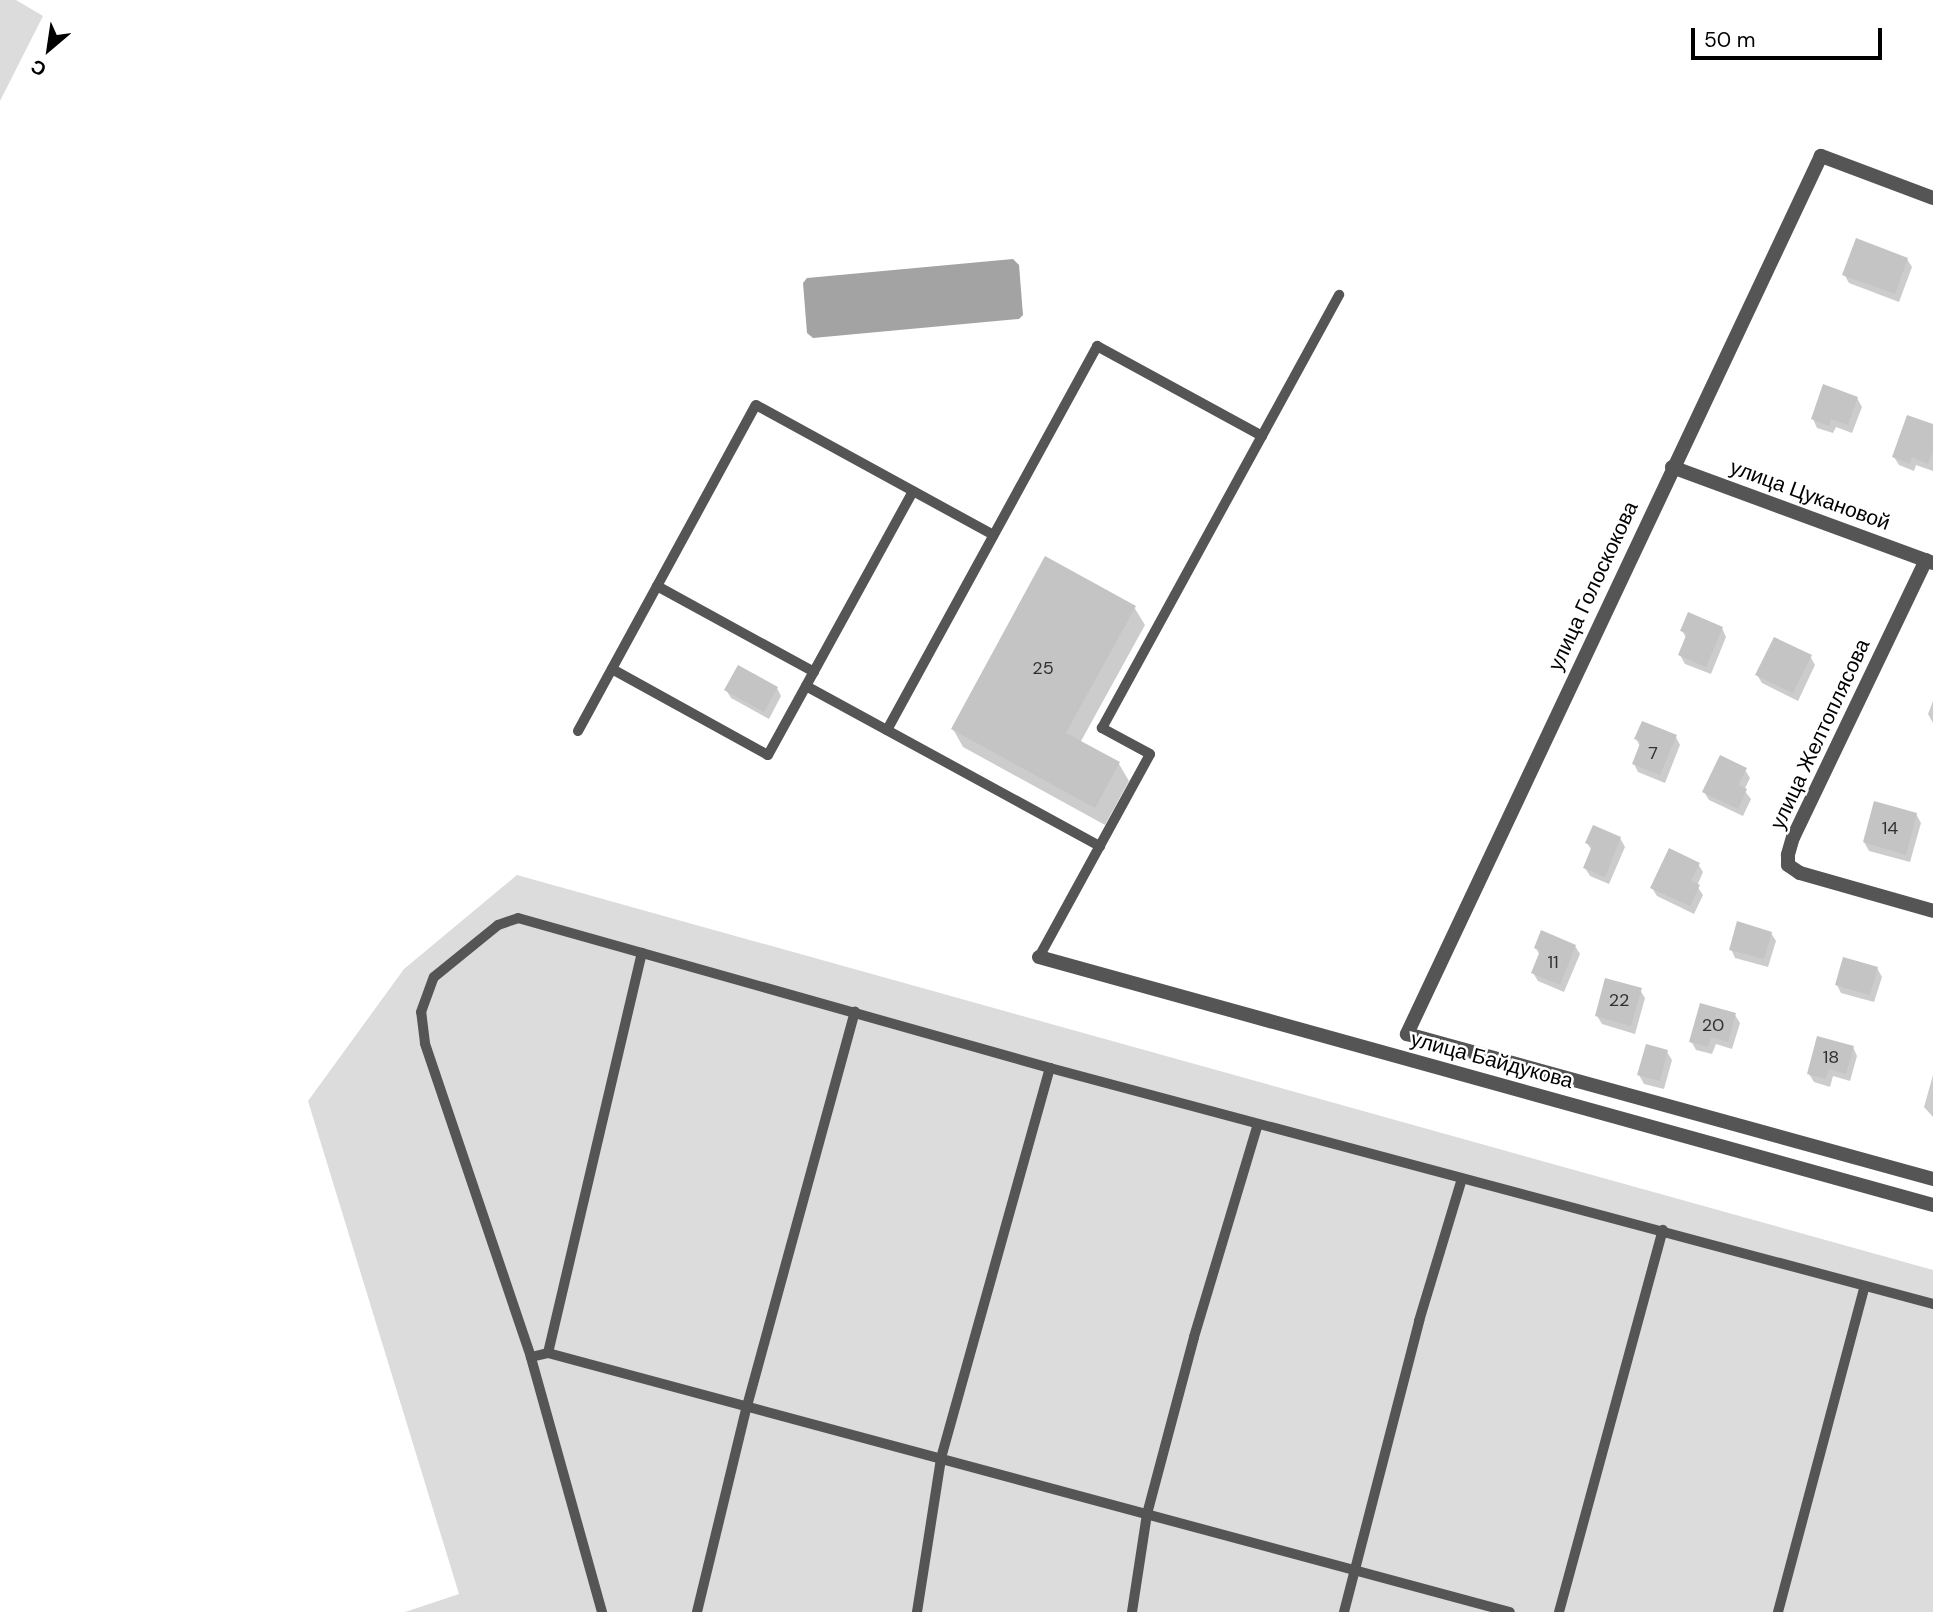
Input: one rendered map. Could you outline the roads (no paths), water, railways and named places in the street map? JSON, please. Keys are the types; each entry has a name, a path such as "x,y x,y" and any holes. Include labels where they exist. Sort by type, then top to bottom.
{"street":[{"name":"улица Голоскокова","path":"1407,1034 1672,467 1821,156 1933,198"},
{"name":"улица Цукановой","path":"1672,467 1930,562"},
{"name":"улица Желтоплясова","path":"1930,562 1793,837 1788,865 1800,873 1933,911"},
{"name":"улица Байдукова","path":"1039,957 1933,1205"},
{"name":"улица Байдукова","path":"1407,1034 1933,1178"}],"lane":[{"path":"1039,957 1150,754 1102,728 1339,295"},
{"path":"887,730 1097,346 1262,436"},
{"path":"578,731 755,405 993,535"},
{"path":"612,669 768,755 913,491"},
{"path":"657,586 814,672"},
{"path":"806,686 1100,846"},
{"path":"602,1612 531,1357 425,1043 421,1012 434,977 498,925 518,918 1050,1069 1933,1304"},
{"path":"548,1353 642,953"},
{"path":"697,1612 747,1406 855,1012"},
{"path":"916,1612 941,1458 1050,1069"},
{"path":"1132,1612 1147,1514 1194,1337 1258,1124"},
{"path":"1344,1612 1419,1321 1462,1179"},
{"path":"1559,1612 1663,1230"},
{"path":"1778,1612 1865,1286"},
{"path":"531,1357 548,1353 1510,1612"}]}
